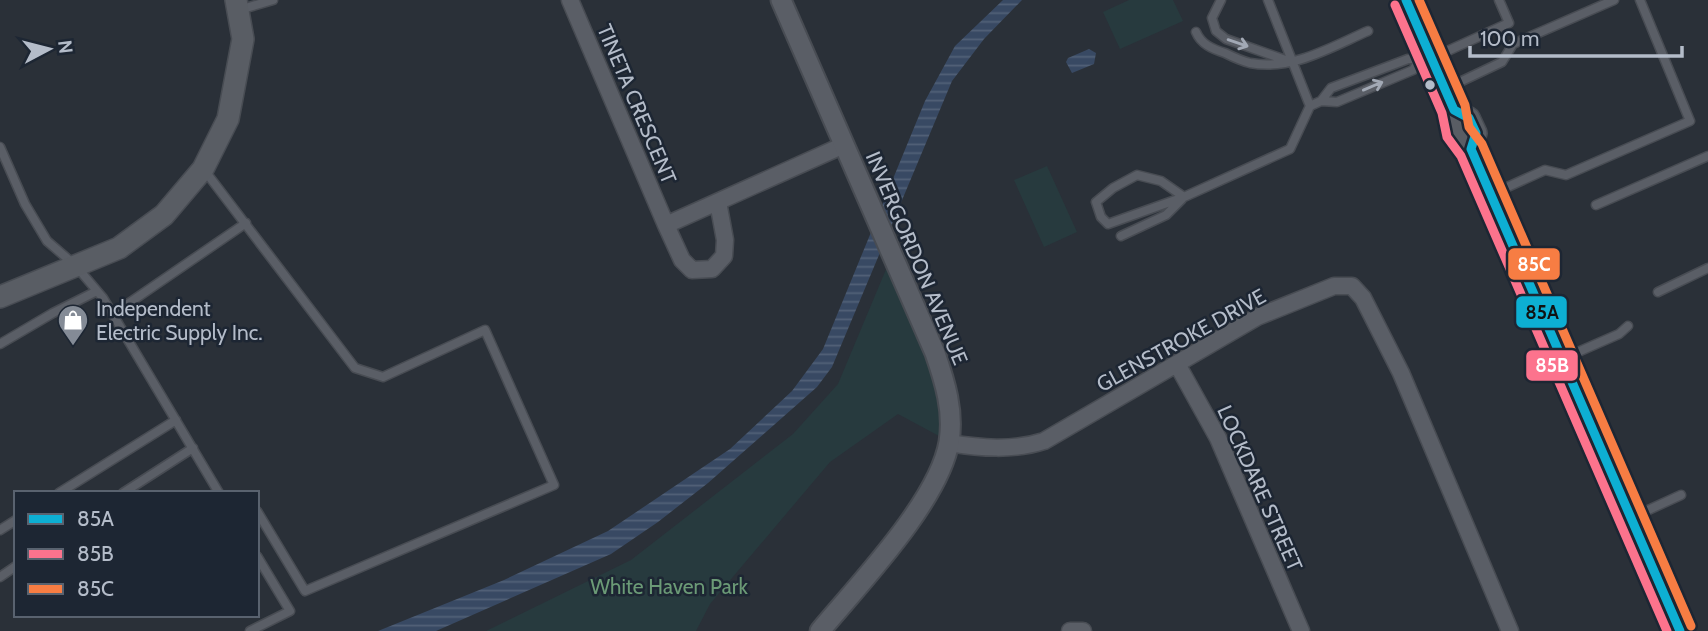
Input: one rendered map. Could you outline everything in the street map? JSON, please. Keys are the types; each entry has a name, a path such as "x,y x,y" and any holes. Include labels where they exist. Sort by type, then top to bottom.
{"main road":[{"path":"1406,0 1426,59 1445,89 1454,110 1469,118 1476,133 1471,149 1680,631"},
{"path":"0,297 119,248 164,215 203,169 228,119 243,39 237,5"}],"street":[{"name":"TINETA CRESCENT","path":"570,0 666,225 682,260 692,270 712,269 724,256 725,240 718,202"},
{"name":"INVERGORDON AVENUE","path":"781,0 935,353 947,389 950,408 949,443 939,475 898,537 820,631"},
{"path":"666,225 844,145"},
{"name":"GLENSTROKE DRIVE","path":"949,443 983,447 1025,447 1044,441 1257,317 1335,286 1352,286 1363,298 1401,373 1510,631"},
{"name":"LOCKDARE STREET","path":"1177,364 1218,438 1301,631"},
{"path":"1070,631 1083,631"}],"lane":[{"path":"237,5 273,0"},
{"path":"1221,0 1212,18 1216,31 1226,39 1293,63"},
{"path":"1268,0 1310,106"},
{"path":"1321,101 1336,102 1413,70 1426,59 1509,23 1499,0"},
{"path":"1445,89 1502,62 1513,44 1614,0"},
{"path":"1491,194 1545,170 1566,175 1690,121 1640,0"},
{"path":"1196,32 1200,41 1250,63 1279,65 1293,63 1368,32"},
{"path":"1184,197 1161,181 1137,175 1113,188 1096,202 1101,217 1108,224 1184,197 1290,149 1310,106 1321,101 1331,88 1408,59 1426,59"},
{"path":"0,147 47,242 76,266 113,314 218,491"},
{"path":"1596,205 1707,160"},
{"path":"203,169 355,368 383,377 485,330 554,485 306,591 259,514"},
{"path":"1121,236 1166,215 1184,197"},
{"path":"113,314 246,223"},
{"path":"1658,292 1708,268"},
{"path":"0,344 97,291"},
{"path":"1562,359 1619,334 1628,326"},
{"path":"62,491 176,420"},
{"path":"126,491 193,449"},
{"path":"1631,518 1681,495"},
{"path":"250,631 290,611 259,559"}],"green space":[{"path":"1129,0 1173,0 1183,21 1120,49 1103,12"},
{"path":"1047,166 1077,232 1044,247 1014,180"},
{"name":"White Haven Park","path":"887,267 932,376 939,409 939,436 898,414 830,462 710,604 696,631 486,631 631,560 793,434 838,384"}],"water":[{"path":"1003,0 1022,0 984,39 952,81 832,367 817,387 708,483 611,554 436,631 378,631 504,580 608,531 730,449 792,391 823,349 925,101 955,46"},
{"path":"1089,49 1096,53 1094,64 1072,73 1066,62 1068,58"}],"transit line":[{"name":"85A","path":"1406,0 1454,110 1469,118 1476,133 1471,149 1680,631"},
{"name":"85C","path":"1419,0 1465,105 1469,127 1482,144 1691,626"},
{"name":"85B","path":"1395,5 1442,113 1447,137 1461,156 1667,631"}],"place":[{"name":"Independent Electric Supply Inc.","path":"73,347"}]}
